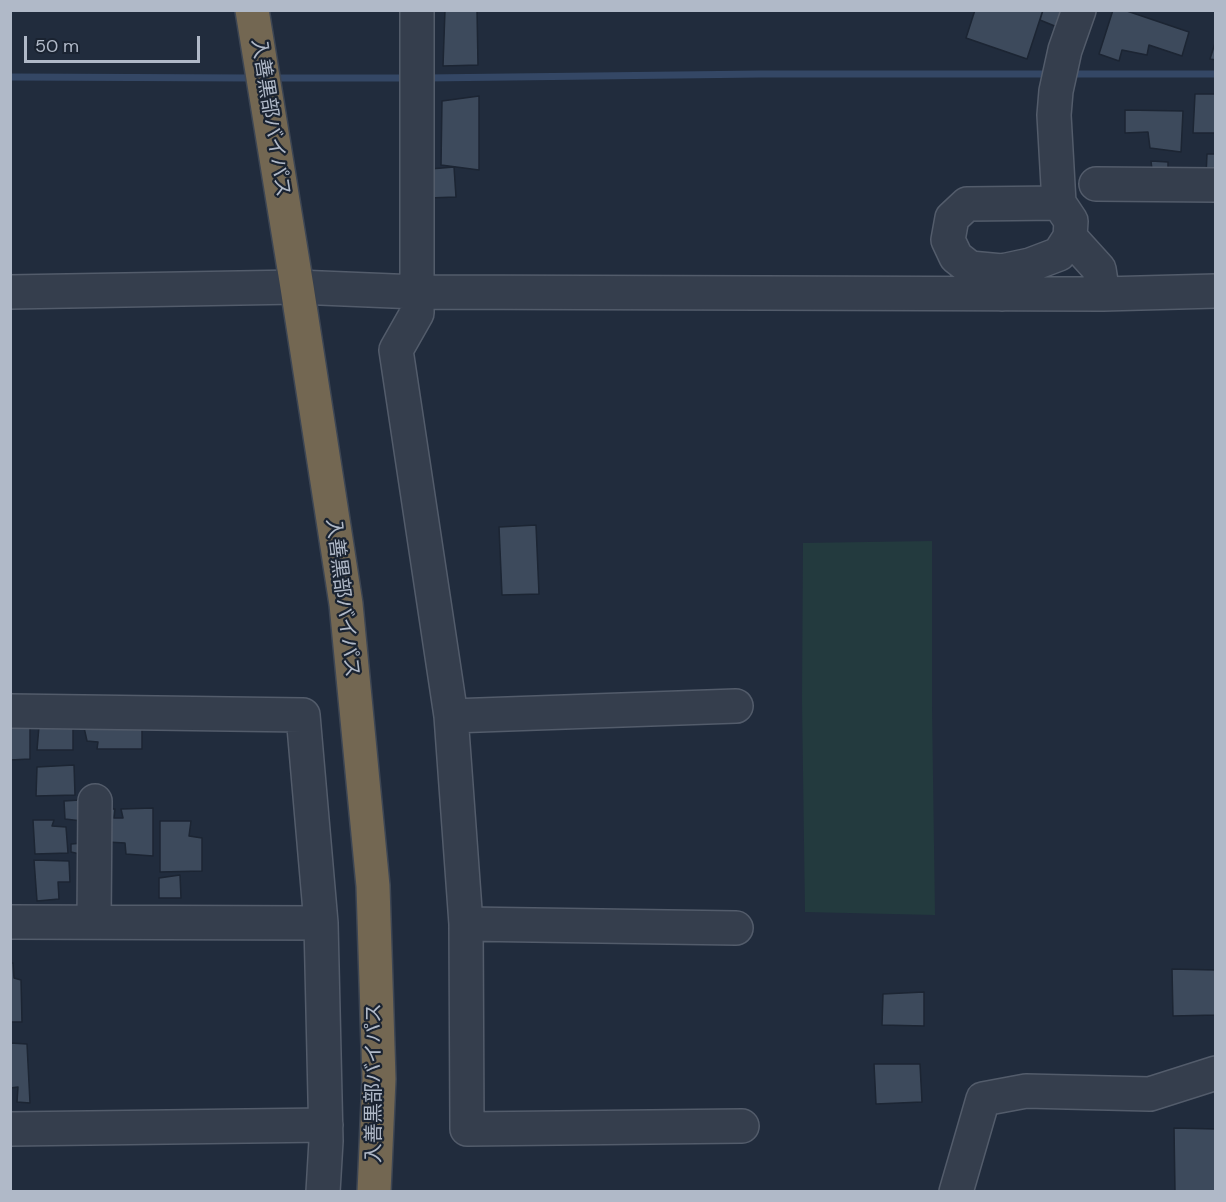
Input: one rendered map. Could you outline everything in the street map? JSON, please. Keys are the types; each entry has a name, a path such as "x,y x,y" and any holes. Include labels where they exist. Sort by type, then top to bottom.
{"highway":[{"name":"入善黒部バイパス","path":"252,10 346,604 372,886 379,1079 374,1191"}],"street":[{"path":"417,10 417,313 396,350 451,716 466,924 466,1129 742,1126"},
{"path":"1002,282 1030,265 1059,254 1070,237 1071,220 1059,202 1054,115 1056,91 1065,50 1079,10"},
{"path":"1096,184 1215,185"},
{"path":"1002,282 970,268 956,257 948,240 952,218 967,204 1059,202"},
{"path":"1070,237 1099,269 1103,294"},
{"path":"10,291 297,287 417,292 1002,282 1103,294 1215,291"},
{"path":"451,716 736,706"},
{"path":"10,711 303,715 321,923 326,1125 323,1191"},
{"path":"94,922 95,801"},
{"path":"10,922 321,923"},
{"path":"466,924 736,928"},
{"path":"956,1191 983,1099 1026,1091 1150,1094 1215,1073"},
{"path":"10,1129 326,1125"}],"green space":[{"path":"932,541 935,915 805,912 802,700 803,543"}],"building":[{"path":"445,10 477,10 478,65 443,66"},
{"path":"975,10 1043,10 1027,59 966,38"},
{"path":"1043,10 1067,10 1062,29 1040,20"},
{"path":"1113,10 1124,10 1189,32 1182,56 1149,45 1147,55 1122,50 1119,61 1099,54"},
{"path":"1216,40 1216,60 1210,59"},
{"path":"1195,94 1216,94 1216,133 1193,133"},
{"path":"479,96 479,170 441,165 442,101"},
{"path":"1125,110 1183,111 1181,152 1150,148 1148,132 1125,133"},
{"path":"1207,154 1216,154 1216,176 1206,176"},
{"path":"1151,161 1168,162 1168,177 1153,178"},
{"path":"454,167 456,197 428,198 430,169"},
{"path":"536,525 539,594 502,595 499,527"},
{"path":"83,723 142,724 142,749 97,749 98,742 87,741"},
{"path":"39,726 73,728 73,750 37,750"},
{"path":"30,727 30,759 10,760 10,728"},
{"path":"74,765 75,795 36,796 37,767"},
{"path":"80,800 82,821 65,819 64,801"},
{"path":"153,808 153,856 126,854 125,843 107,842 106,809 115,809 114,818 123,818 121,809"},
{"path":"33,820 54,820 52,826 66,827 68,853 35,854"},
{"path":"160,821 191,821 189,836 202,838 202,871 160,872"},
{"path":"84,843 84,855 71,852 71,844"},
{"path":"34,860 69,861 70,882 58,882 59,899 37,901"},
{"path":"180,875 181,898 159,898 159,878"},
{"path":"10,963 13,963 14,978 21,980 22,1022 10,1022"},
{"path":"1172,969 1216,970 1216,1015 1173,1016"},
{"path":"924,992 924,1026 882,1025 883,994"},
{"path":"10,1043 27,1044 30,1103 17,1102 18,1087 10,1088"},
{"path":"874,1064 920,1064 922,1102 876,1104"},
{"path":"1174,1128 1216,1129 1216,1192 1175,1192"}],"waterway":[{"path":"426,78 761,74 1051,74"},
{"path":"1068,74 1216,74"},
{"path":"10,77 253,78"},
{"path":"273,78 409,78"}]}
